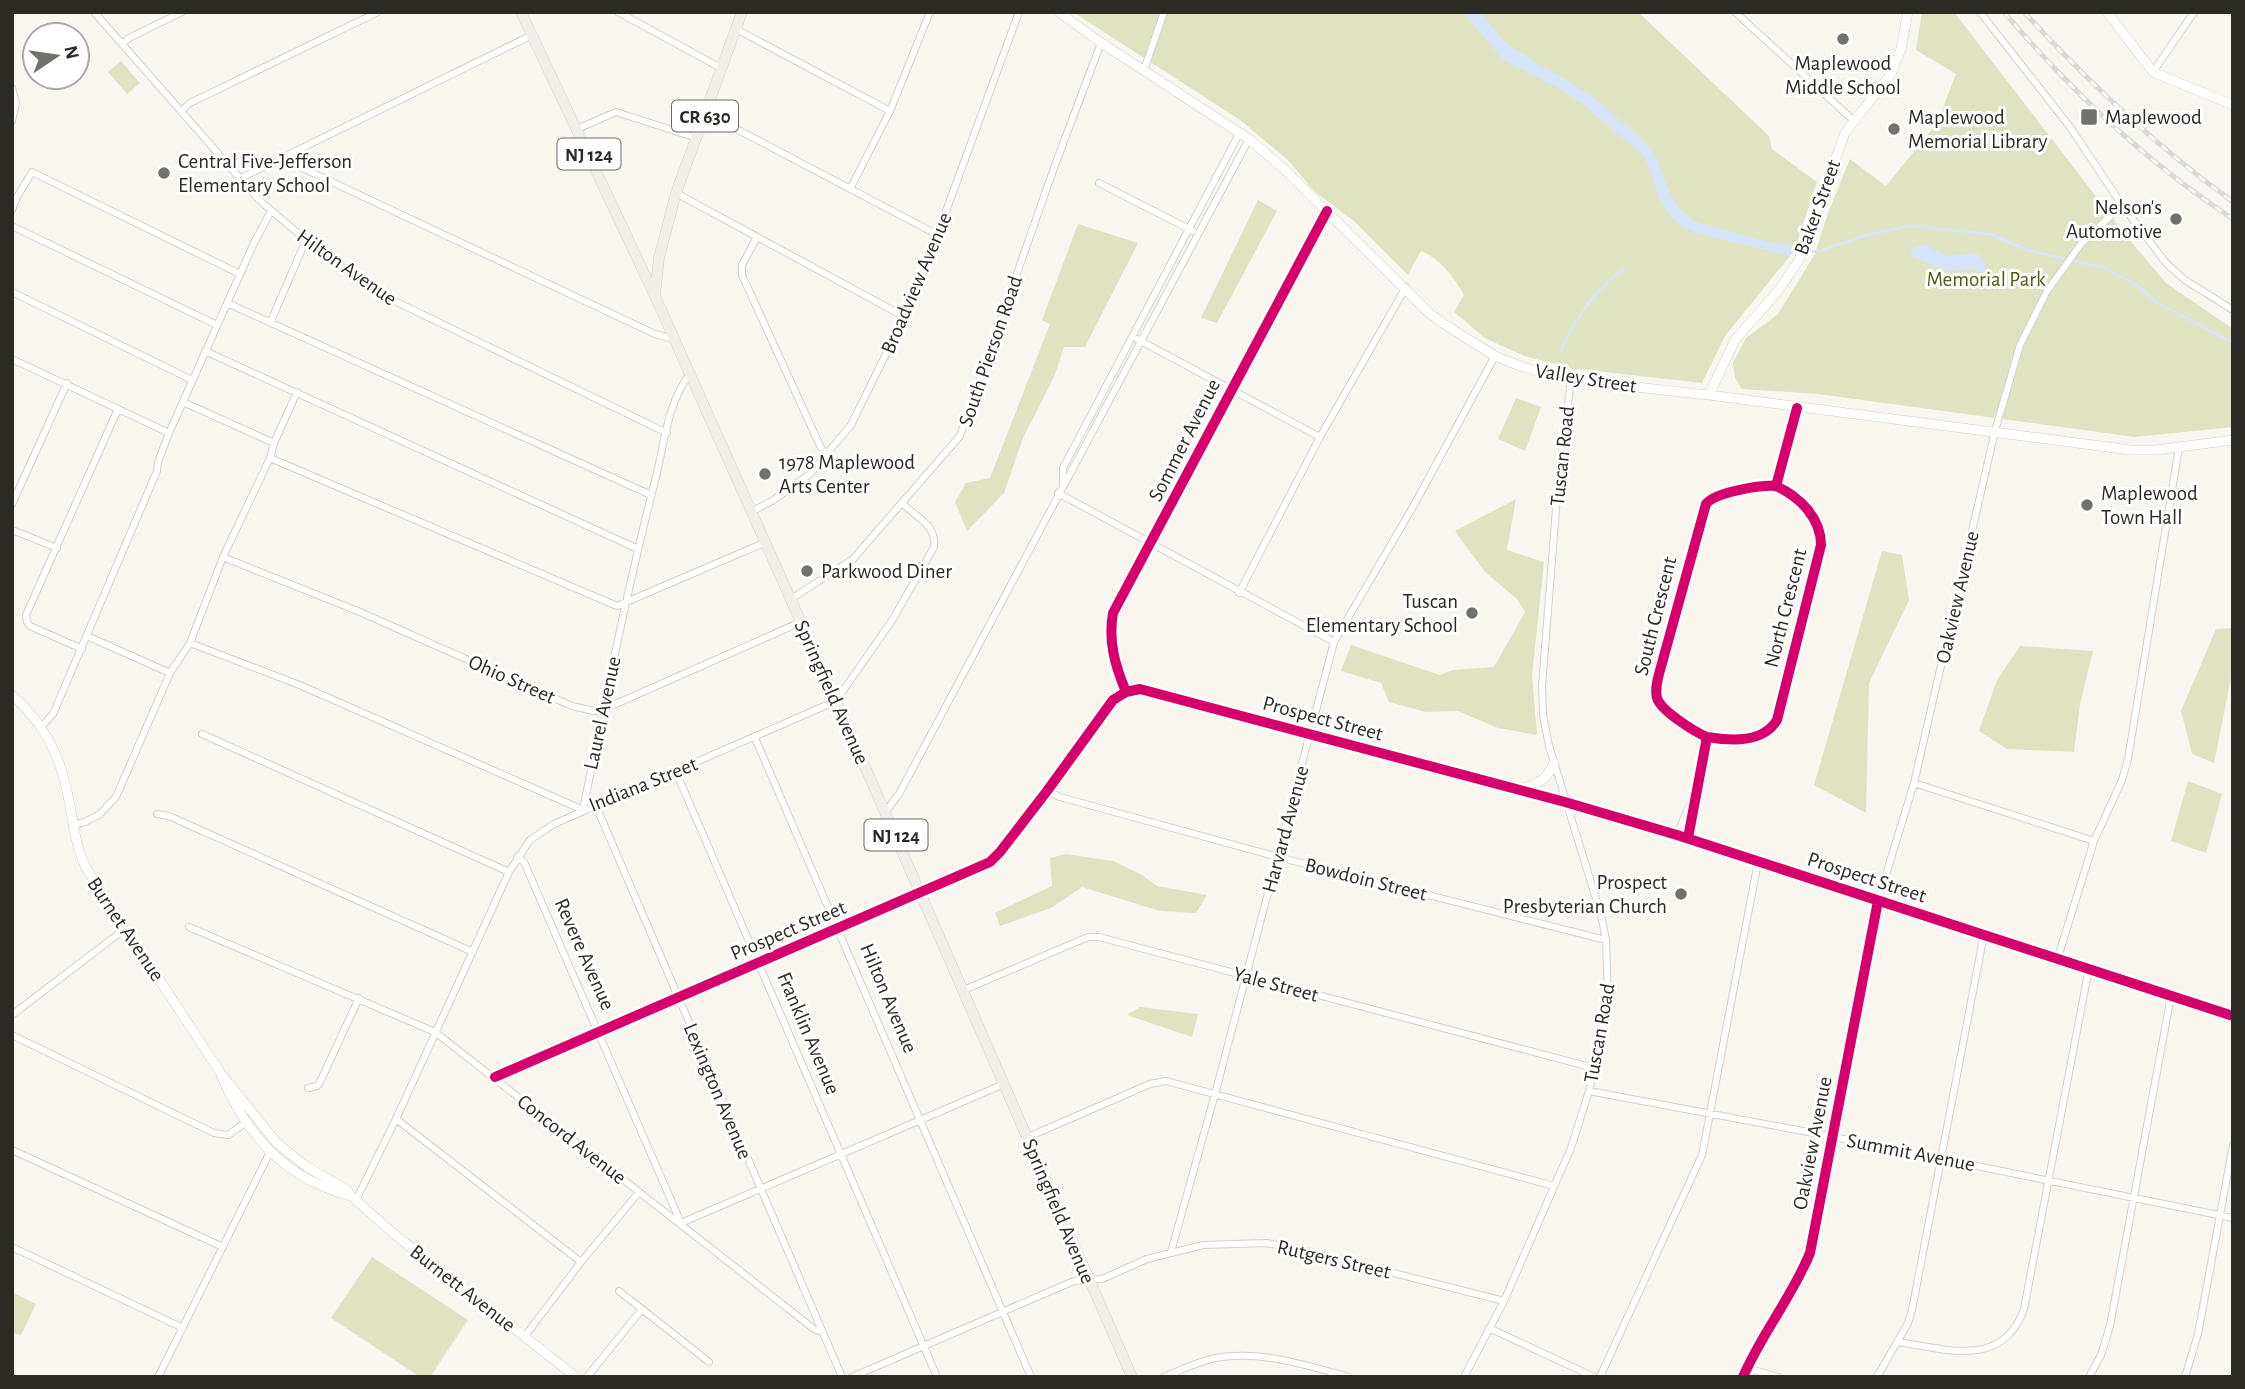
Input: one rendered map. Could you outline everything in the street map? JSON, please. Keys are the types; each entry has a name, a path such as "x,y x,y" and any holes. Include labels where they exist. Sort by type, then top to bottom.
{"main road":[{"name":"Springfield Avenue","path":"521,12 654,296 886,811 1132,1377"},
{"name":"CR 630","path":"654,296 659,258 676,193 743,12"}],"street":[{"name":"Hilton Avenue","path":"94,12 271,211 381,296 667,433"},
{"path":"122,44 182,12"},
{"path":"181,111 190,103 378,12"},
{"path":"618,12 721,68"},
{"path":"850,189 890,111 930,12"},
{"name":"Broadview Avenue","path":"751,512 810,474 850,425 905,317 938,235 1019,12"},
{"name":"Valley Street","path":"1059,12 1101,43 1240,132 1444,324 1495,356 1523,367 1571,380 1709,394 1797,408 2131,450 2233,440"},
{"path":"1144,70 1164,12"},
{"path":"1735,12 1853,120"},
{"name":"Baker Street","path":"1709,394 1735,340 1778,291 1799,260 1845,132 1891,74 1901,50 1908,12"},
{"path":"1980,12 2070,127 2122,205 2176,273 2233,310"},
{"path":"2106,12 2153,72 2233,105"},
{"path":"2153,72 2194,12"},
{"path":"736,29 890,111"},
{"path":"241,178 532,35"},
{"name":"South Pierson Road","path":"791,599 853,559 960,436 1101,43"},
{"path":"12,88 16,108 12,121"},
{"path":"577,129 616,112 697,138"},
{"path":"706,113 938,235"},
{"path":"1063,485 1063,468 1240,132"},
{"path":"886,811 899,794 1249,139"},
{"path":"281,158 655,334 673,339"},
{"path":"12,210 14,196 32,172 240,274"},
{"path":"1099,183 1197,233"},
{"path":"676,193 905,317"},
{"name":"Oakview Avenue","path":"1743,1377 1753,1354 1786,1303 1810,1253 1878,901 1914,783 1995,431 2020,345 2047,291 2065,264 2122,205"},
{"path":"41,727 53,714 88,636 157,471 169,433 226,303 271,211"},
{"name":"Sommer Avenue","path":"1126,692 1111,652 1113,612 1327,211"},
{"path":"12,226 217,324"},
{"path":"757,237 742,265 742,275 821,448 828,455"},
{"path":"270,323 306,240"},
{"path":"1239,593 1320,437 1406,287"},
{"path":"12,292 192,380"},
{"path":"226,303 651,495"},
{"path":"1133,336 1320,437"},
{"path":"205,351 638,549"},
{"name":"Harvard Avenue","path":"1171,1252 1334,642 1414,505 1495,356"},
{"path":"12,359 169,433"},
{"name":"Laurel Avenue","path":"583,810 602,710 651,495 678,390 689,375"},
{"name":"Tuscan Road","path":"1464,1377 1504,1301 1571,1148 1589,1091 1608,1000 1606,940 1601,915 1565,802 1543,715 1542,686 1559,484 1571,380"},
{"path":"12,504 66,383"},
{"path":"72,825 92,819 116,797 170,673 190,643 223,557 270,458 297,392"},
{"path":"183,402 274,443"},
{"path":"1776,486 1797,408"},
{"path":"82,649 30,626 26,615 118,409"},
{"path":"2058,957 2094,841 2122,780 2179,447"},
{"path":"270,458 617,606 764,543"},
{"name":"South Crescent","path":"1707,737 1690,728 1659,703 1656,695 1658,674 1702,512 1714,497 1768,485 1776,486"},
{"name":"North Crescent","path":"1707,737 1725,739 1759,736 1773,727 1777,720 1819,555 1821,536 1819,527 1808,510 1794,496 1776,486"},
{"path":"1058,493 1334,642"},
{"path":"836,701 893,619 934,547 935,537 930,527 903,504"},
{"path":"12,530 57,548"},
{"name":"Ohio Street","path":"223,557 360,612 572,706 602,710"},
{"path":"602,710 800,622"},
{"path":"88,636 170,673"},
{"name":"Indiana Street","path":"190,643 302,686 583,810 836,701"},
{"name":"Prospect Street","path":"495,1077 990,862 1047,791 1113,701 1126,692 1140,689 1518,789 1688,838 2233,1016"},
{"name":"Burnet Avenue","path":"12,695 41,727 52,747 63,774 76,844 86,868 220,1072 245,1123 270,1152"},
{"path":"202,734 509,872"},
{"name":"Hilton Avenue","path":"755,737 1031,1377"},
{"path":"1688,838 1707,737"},
{"path":"1518,789 1535,785 1544,779 1554,763"},
{"name":"Franklin Avenue","path":"676,772 937,1377"},
{"path":"1914,783 2094,841"},
{"path":"1677,835 1697,788"},
{"name":"Bowdoin Street","path":"1047,791 1060,797 1277,857 1606,940"},
{"name":"Lexington Avenue","path":"596,806 842,1377"},
{"path":"353,1198 396,1119 517,857 537,834 583,810"},
{"path":"157,814 169,816 473,952"},
{"name":"Revere Avenue","path":"517,857 524,862 681,1223"},
{"path":"1600,1377 1699,1165 1758,862"},
{"name":"Concord Avenue","path":"189,927 436,1032 814,1329 822,1332"},
{"path":"12,1015 126,928"},
{"path":"1877,1377 1908,1323 1912,1310 1984,934"},
{"name":"Yale Street","path":"964,990 1088,937 1099,937 1594,1068"},
{"path":"1898,1342 1977,1351 1994,1347 2008,1338 2020,1322 2090,968"},
{"path":"2089,1377 2101,1354 2110,1326 2171,996"},
{"path":"308,1088 317,1086 320,1082 359,998"},
{"path":"12,1035 214,1133 228,1135 245,1123"},
{"name":"Burnett Avenue","path":"220,1072 276,1142 307,1167 347,1190 394,1234 576,1377"},
{"path":"1028,1137 1150,1084 1166,1081 1554,1186"},
{"path":"681,1223 1004,1084"},
{"name":"Summit Avenue","path":"1589,1091 1941,1158 2233,1218"},
{"path":"396,1119 581,1262"},
{"path":"158,1377 276,1142"},
{"path":"2185,1377 2198,1334 2233,1145"},
{"path":"12,1150 223,1247"},
{"name":"Burnett Avenue","path":"270,1152 312,1181 353,1198"},
{"path":"524,1336 639,1192"},
{"name":"Rutgers Street","path":"852,1377 1074,1281 1102,1279 1171,1252 1203,1245 1266,1243 1295,1248 1504,1301"},
{"path":"12,1247 183,1328"},
{"path":"619,1291 709,1362"},
{"path":"587,1377 642,1309"},
{"path":"1489,1328 1594,1377"},
{"path":"1164,1377 1198,1363 1247,1356 1278,1359 1349,1377"},
{"path":"1747,1368 1778,1377"}],"green space":[{"path":"1073,12 1638,12 1769,136 1772,149 1817,182 1794,251 1725,336 1702,383 1570,368 1524,356 1485,338 1454,312 1464,295 1451,275 1435,259 1421,251 1408,275 1355,222 1314,191 1289,161 1240,120"},
{"name":"Memorial Park","path":"1922,12 1954,12 2128,238 2166,283 2233,329 2233,427 2135,437 1818,394 1742,389 1735,378 1733,363 1746,338 1778,314 1815,254 1850,159 1886,186 1937,123 1956,74 1916,50"},
{"path":"121,61 140,83 127,94 108,72"},
{"path":"1258,200 1277,211 1217,323 1201,318"},
{"path":"1078,224 1138,243 1085,347 1064,347 1054,377 1023,438 1004,493 967,531 955,502 966,483 990,478 1050,324 1042,320"},
{"path":"1516,398 1541,407 1525,451 1498,439"},
{"path":"1516,499 1507,550 1544,562 1532,675 1537,735 1498,728 1458,711 1426,712 1389,702 1381,683 1341,671 1351,645 1440,675 1453,670 1494,667 1525,612 1517,599 1485,572 1455,531"},
{"path":"1882,551 1902,555 1909,600 1869,683 1866,813 1814,785"},
{"path":"2233,628 2233,668 2214,763 2192,754 2181,711 2216,629"},
{"path":"2020,646 2093,651 2080,704 2074,752 2007,749 1979,731 1997,680"},
{"path":"2188,781 2222,794 2206,853 2171,841"},
{"path":"1066,854 1113,861 1142,875 1157,886 1207,895 1196,913 1160,911 1082,887 1051,908 1000,926 995,913 1052,886 1050,858"},
{"path":"1140,1007 1198,1014 1192,1037 1127,1015"},
{"path":"372,1257 468,1320 430,1377 420,1377 331,1318"},
{"path":"12,1292 36,1304 21,1335 12,1333"}],"water":[{"path":"1463,12 1480,12 1505,43 1592,96 1645,142 1656,156 1679,209 1696,222 1771,243 1795,245 1790,256 1711,237 1681,225 1671,217 1660,200 1645,157 1583,104 1503,60"},
{"path":"1925,244 1946,256 1977,253 1986,264 1985,270 1979,273 1974,269 1946,271 1911,256 1912,248"}],"waterway":[{"path":"1804,253 1910,226 1990,234 2027,250 2104,268 2137,285 2158,303 2233,343"},
{"path":"1562,349 1587,306 1606,283 1624,269"}],"railway":[{"path":"2004,12 2056,70 2111,124 2170,174 2233,219"},
{"path":"2024,12 2124,112 2177,159 2233,202"}],"cycle path":[{"path":"1126,692 1114,653 1111,634 1113,613 1327,211"},
{"path":"1707,737 1755,737 1764,733 1777,720 1821,545 1817,526 1808,510 1801,502 1776,486 1797,408"},
{"path":"1688,838 1707,737 1679,720 1660,703 1656,692 1659,674 1706,504 1728,493 1776,486"},
{"path":"495,1077 990,862 1047,791 1113,700 1126,692 1140,689 1565,802 1677,835 2233,1016"},
{"path":"1743,1377 1810,1253 1878,901"}],"place":[{"name":"Maplewood Middle School","path":"1843,39"},
{"name":"Maplewood","path":"2089,117"},
{"name":"Maplewood Memorial Library","path":"1894,129"},
{"name":"Central Five-Jefferson Elementary School","path":"164,173"},
{"name":"Nelson's Automotive","path":"2176,219"},
{"name":"1978 Maplewood Arts Center","path":"765,474"},
{"name":"Maplewood Town Hall","path":"2087,505"},
{"name":"Parkwood Diner","path":"807,571"},
{"name":"Tuscan Elementary School","path":"1472,613"},
{"name":"Prospect Presbyterian Church","path":"1681,894"}]}
